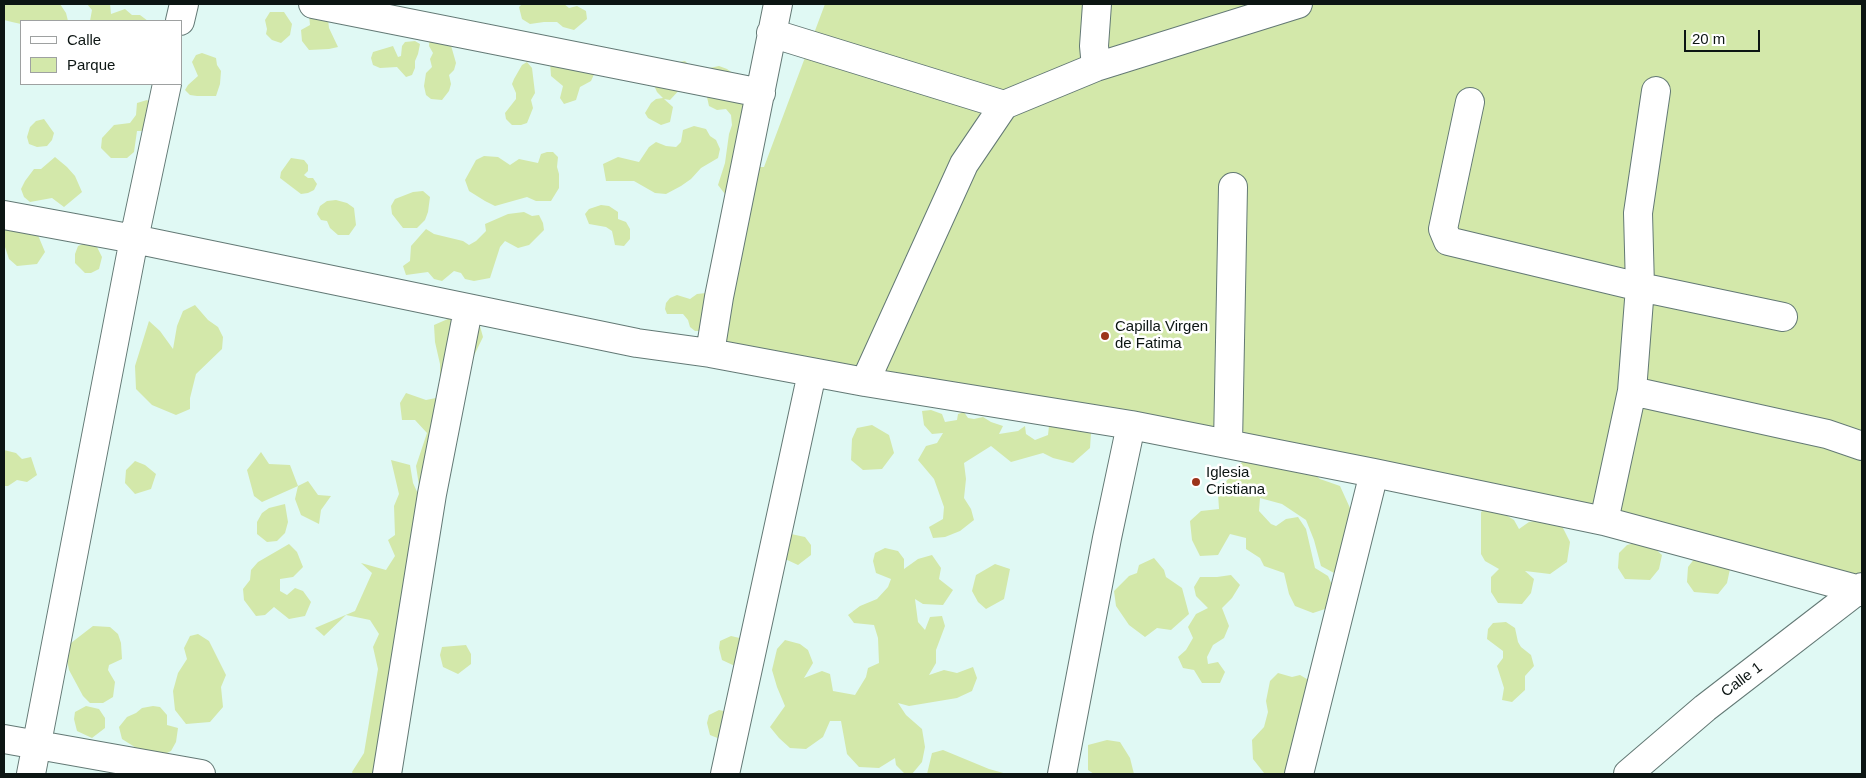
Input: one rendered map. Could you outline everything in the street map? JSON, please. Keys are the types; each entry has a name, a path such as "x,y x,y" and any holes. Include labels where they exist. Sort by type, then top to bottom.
{"street":[{"path":"180,20 184,4"},
{"path":"313,4 761,93"},
{"path":"710,353 719,297 778,4"},
{"path":"1096,67 1094,46 1097,4"},
{"path":"865,382 964,164 1004,105 1096,67 1298,4"},
{"path":"771,33 1004,105"},
{"path":"32,774 134,239 167,85"},
{"path":"1604,521 1632,391 1640,287 1638,212 1656,91"},
{"path":"1470,102 1444,229 1448,241 1640,287 1783,317"},
{"path":"1228,444 1233,187"},
{"path":"4,214 637,343 710,353 812,373 1131,425 1374,473 1604,521 1862,590"},
{"path":"387,774 432,494 468,310"},
{"path":"725,774 812,373"},
{"path":"1632,391 1827,434 1862,446"},
{"path":"1062,774 1107,538 1131,425"},
{"path":"1299,774 1374,473"},
{"name":"Calle 1","path":"1628,774 1705,708 1862,590"},
{"path":"4,739 201,774"}],"green space":[{"path":"4,4 60,4 68,20 20,20 20,24 4,20"},
{"path":"87,4 110,4 111,14 125,9 132,15 140,15 147,20 90,20 92,10"},
{"path":"522,4 564,4 569,8 577,6 586,11 587,19 574,30 563,27 557,22 530,24 522,19 519,7"},
{"path":"825,4 1862,4 1862,578 1495,508 1514,520 1519,529 1529,522 1548,519 1562,526 1570,542 1567,562 1550,574 1525,571 1534,579 1531,593 1522,604 1498,603 1491,592 1491,577 1499,569 1485,561 1481,554 1481,512 1490,507 1314,474 1320,479 1340,486 1350,508 1371,541 1362,561 1336,574 1321,566 1306,520 1282,504 1260,498 1259,511 1271,524 1276,526 1286,519 1298,517 1306,529 1315,568 1328,576 1333,587 1328,608 1313,613 1295,606 1289,594 1284,573 1264,566 1260,558 1246,549 1246,538 1230,534 1218,555 1200,556 1192,540 1190,521 1201,511 1219,509 1218,493 1244,460 1089,431 1091,433 1090,448 1073,463 1053,458 1043,453 1011,462 991,446 964,463 966,479 964,498 971,509 974,520 960,531 945,537 933,538 929,527 943,519 944,507 934,479 918,460 926,446 937,443 943,433 932,434 924,425 922,411 931,410 942,414 945,422 957,420 958,414 964,412 968,418 983,417 1003,426 999,434 1018,431 1025,426 1026,434 1035,440 1048,435 1049,426 695,355 703,331 695,331 690,327 688,320 683,314 667,314 665,309 666,303 670,298 677,295 690,299 697,294 706,293 715,300 755,192 754,178 760,167 764,167"},
{"path":"270,12 284,12 292,24 290,35 281,43 272,40 266,34 265,20"},
{"path":"309,15 328,19 329,28 338,47 309,50 302,41 301,30 310,25"},
{"path":"430,36 450,42 456,63 454,70 449,75 451,84 449,91 442,100 431,99 426,95 424,86 426,73 432,67 430,59 433,53 429,46"},
{"path":"415,41 420,44 412,75 406,77 397,67 380,68 373,65 371,58 373,52 393,46 398,57 401,56 402,46 405,42"},
{"path":"202,53 216,58 217,65 221,71 220,84 216,96 190,95 185,90 198,76 192,62 196,55"},
{"path":"685,61 689,65 682,87 670,100 664,99 673,107 670,122 661,125 648,118 645,113 651,103 656,99 663,98 657,92 653,83 673,63"},
{"path":"527,62 532,68 535,93 531,100 533,108 527,123 512,125 506,119 505,113 516,99 516,93 512,84 514,79 522,65"},
{"path":"550,62 596,70 591,81 580,87 576,100 564,104 560,98 563,86 551,76"},
{"path":"719,66 727,69 753,88 728,198 718,185 725,163 732,125 731,115 726,109 717,110 709,106 707,97 703,93 700,70"},
{"path":"147,100 153,105 144,131 137,131 134,152 127,158 111,158 101,148 102,138 114,125 130,123 136,115 137,103"},
{"path":"44,119 54,133 52,140 47,146 37,147 29,144 27,137 30,127 36,121"},
{"path":"694,126 706,129 710,136 716,140 720,149 718,158 701,168 681,186 666,194 655,193 634,181 606,181 603,164 618,157 639,162 649,147 656,142 676,147 681,142 683,130"},
{"path":"553,152 558,157 559,188 551,201 536,201 527,197 495,206 469,191 465,180 476,160 484,156 498,157 510,165 519,159 538,163 541,154"},
{"path":"55,157 75,176 82,192 64,207 52,198 30,202 24,197 21,189 25,181 34,169 41,169"},
{"path":"291,158 304,160 308,165 308,171 304,175 308,178 313,178 317,184 314,190 301,194 280,178 281,172"},
{"path":"423,191 430,197 425,220 417,228 403,228 392,214 391,206 395,199 413,192"},
{"path":"336,200 347,203 354,208 356,225 349,235 338,235 330,228 327,221 321,220 317,214 320,206 327,201"},
{"path":"601,205 609,206 618,212 618,219 626,222 630,229 630,239 624,246 615,245 612,231 606,227 589,224 585,214 589,209"},
{"path":"524,212 532,216 539,215 544,230 529,245 518,248 505,241 500,247 490,278 474,281 465,279 461,273 454,271 442,281 434,279 428,272 406,275 403,266 410,261 411,246 426,229 434,234 463,241 469,245 486,231 485,224 508,214"},
{"path":"4,223 35,228 45,252 37,264 17,266 9,259 4,244"},
{"path":"88,242 97,247 102,257 99,269 91,273 85,273 75,263 75,254 78,246"},
{"path":"195,305 208,320 218,327 223,337 222,349 196,374 190,398 190,409 176,415 152,405 136,389 135,366 149,321 160,331 173,349 177,326 183,311"},
{"path":"457,315 478,319 483,337 465,374 420,492 416,466 427,433 415,420 402,420 400,403 406,393 426,400 436,398 440,381 440,364 435,342 434,325"},
{"path":"872,425 889,435 894,453 882,469 863,470 851,460 852,439 857,428"},
{"path":"4,450 16,453 22,459 31,457 37,475 27,482 17,480 8,486 4,486"},
{"path":"261,452 269,464 290,465 298,486 262,502 254,496 247,470"},
{"path":"391,460 410,465 413,483 424,507 441,522 388,774 353,774 352,772 364,753 378,669 373,647 379,634 370,620 346,615 324,636 315,628 355,611 372,573 361,563 386,570 395,556 388,540 395,535 394,506 399,494"},
{"path":"135,461 145,465 156,474 151,489 135,494 125,483 126,470"},
{"path":"308,481 318,495 331,496 321,510 319,524 301,515 295,499 298,486"},
{"path":"285,504 288,522 285,533 277,541 267,542 257,534 257,522 262,513 269,508"},
{"path":"791,534 805,537 811,545 811,555 798,565 783,558 782,539"},
{"path":"1635,543 1652,546 1662,555 1659,569 1650,580 1625,579 1618,568 1619,553 1627,545"},
{"path":"289,544 297,552 303,567 293,577 280,579 280,591 287,595 295,588 303,591 311,602 305,616 289,619 274,607 265,615 256,616 244,600 243,589 250,580 251,570 258,562"},
{"path":"885,548 898,551 904,559 904,569 918,559 932,555 941,568 939,579 953,590 943,605 923,604 915,599 918,622 925,630 930,617 942,616 945,626 936,650 936,663 929,675 944,670 957,673 973,667 977,678 972,691 957,698 909,706 898,703 906,715 922,729 925,747 922,762 912,774 905,774 896,765 895,758 879,768 859,767 847,754 841,721 830,721 823,737 806,749 790,748 770,727 785,706 772,670 777,649 785,640 800,644 808,650 813,663 804,678 822,671 830,674 833,691 855,695 866,677 868,668 879,663 878,638 874,625 854,623 848,615 860,606 877,599 888,587 891,579 876,573 873,561 875,553"},
{"path":"1154,558 1164,570 1166,577 1182,588 1189,614 1171,630 1157,628 1145,637 1129,625 1116,606 1114,591 1129,576 1137,573 1139,565"},
{"path":"1695,558 1730,569 1727,583 1718,594 1694,592 1687,582 1688,567"},
{"path":"995,564 1010,569 1004,599 986,609 978,602 972,591 976,575"},
{"path":"1231,575 1240,585 1232,598 1222,608 1229,626 1224,638 1213,645 1207,657 1208,664 1218,662 1225,672 1220,683 1202,683 1194,670 1183,668 1178,657 1186,650 1193,638 1188,627 1196,614 1208,608 1196,596 1194,587 1200,577"},
{"path":"1506,622 1515,628 1518,642 1531,655 1534,666 1525,676 1525,690 1512,702 1502,700 1504,688 1497,666 1503,658 1503,651 1487,639 1488,629 1493,623"},
{"path":"93,626 110,627 118,634 121,643 122,659 109,665 108,670 115,682 113,697 103,703 90,703 83,696 69,670 66,655 71,643"},
{"path":"198,634 209,641 226,675 221,687 223,707 210,722 186,724 175,710 173,691 178,673 187,659 184,648 190,636"},
{"path":"731,636 744,639 737,667 722,660 719,648 720,641"},
{"path":"466,645 471,654 471,664 458,674 443,667 440,655 442,647"},
{"path":"1278,673 1292,677 1300,675 1312,682 1313,719 1293,736 1302,752 1286,774 1264,773 1253,759 1252,740 1264,727 1268,712 1266,701 1270,681"},
{"path":"86,706 99,709 105,718 105,728 92,738 77,731 74,719 75,712"},
{"path":"160,707 167,715 167,725 178,728 176,742 171,751 163,755 149,756 122,739 119,727 127,717 142,708"},
{"path":"719,710 732,713 725,741 710,735 707,723 709,715"},
{"path":"1107,740 1120,742 1130,758 1134,774 1094,774 1088,770 1088,745"},
{"path":"943,750 989,769 1007,774 927,774 932,753"}],"place":[{"name":"Capilla Virgen de Fatima","path":"1105,336"},
{"name":"Iglesia Cristiana","path":"1196,482"}]}
